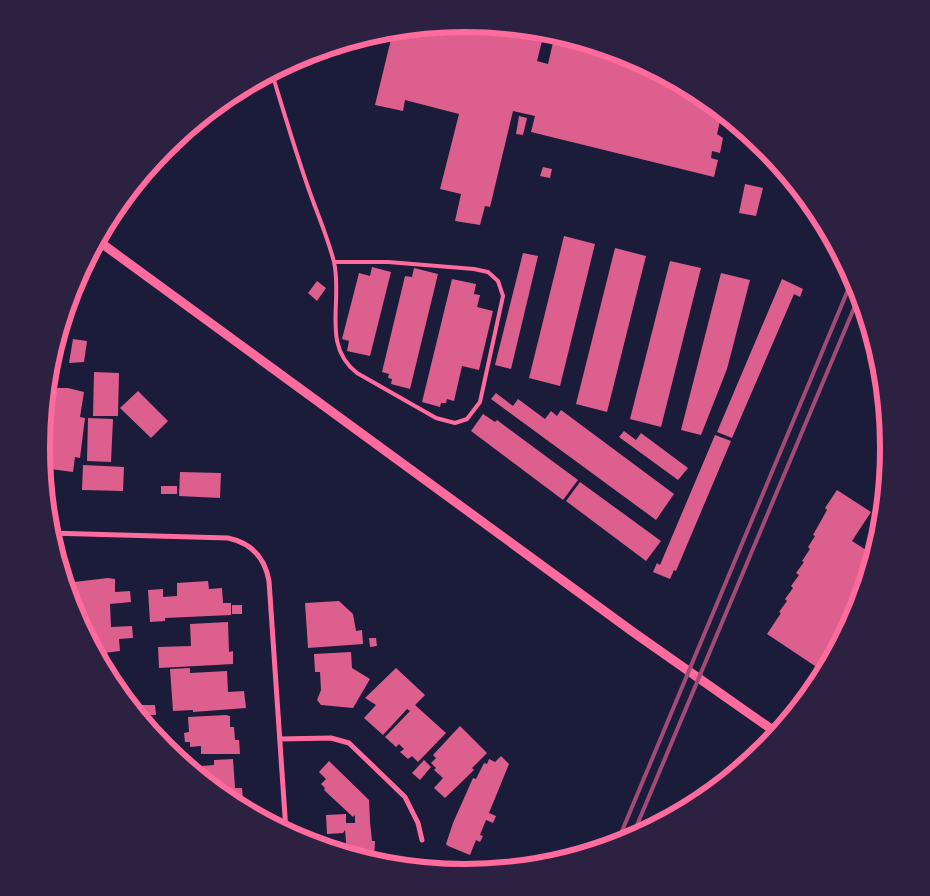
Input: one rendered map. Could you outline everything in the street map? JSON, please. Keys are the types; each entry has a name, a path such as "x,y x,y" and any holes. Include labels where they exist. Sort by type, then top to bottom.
{"street":[{"path":"103,244 633,632 771,729"},
{"path":"58,533 228,538 245,544 264,563 269,581 285,823"},
{"path":"280,739 331,738 349,743 405,797 418,823 422,840"}],"lane":[{"path":"286,73 274,80 334,262 338,352 347,365 436,418 455,423 467,419 480,402 500,314 503,296 498,281 488,272 465,268 388,262 334,262"}],"building":[{"path":"438,33 492,33 542,41 537,61 548,64 553,42 599,55 649,75 673,88 718,118 720,120 717,134 723,138 720,153 712,151 711,158 718,160 714,177 531,132 535,116 513,111 490,207 485,206 480,225 455,221 461,194 440,189 459,114 405,100 403,111 375,105 391,39"},
{"path":"519,116 527,118 523,135 516,134"},
{"path":"543,167 552,169 550,178 540,176"},
{"path":"745,184 763,188 756,216 739,213"},
{"path":"564,236 595,244 560,386 529,378"},
{"path":"615,248 646,256 607,412 576,404"},
{"path":"523,253 538,256 511,369 495,365"},
{"path":"670,261 701,268 661,427 630,419"},
{"path":"372,267 391,272 370,356 347,351 349,341 342,339 359,273 370,276"},
{"path":"414,268 438,274 410,389 391,384 392,379 388,378 389,374 382,372 405,276 412,277"},
{"path":"721,273 750,280 727,369 701,435 681,430"},
{"path":"452,279 476,284 474,294 480,295 477,307 493,311 479,370 462,366 454,401 447,399 446,403 441,403 440,407 422,402"},
{"path":"782,279 803,289 800,297 794,294 732,438 717,432"},
{"path":"317,281 326,288 317,301 308,293"},
{"path":"73,339 87,341 84,362 69,363"},
{"path":"94,372 119,373 118,416 93,416"},
{"path":"54,388 68,388 84,392 80,417 85,418 80,458 75,457 73,472 50,469 50,421"},
{"path":"138,391 168,421 151,438 120,408"},
{"path":"496,393 513,406 518,399 545,419 551,411 557,416 561,410 674,494 656,520 491,399"},
{"path":"483,414 495,422 497,420 578,480 563,500 471,431"},
{"path":"88,418 113,419 111,462 87,461"},
{"path":"624,431 636,440 641,433 688,468 678,480 619,437"},
{"path":"715,435 731,441 676,571 674,570 670,579 653,572 657,563 660,565"},
{"path":"83,465 124,467 123,491 82,490"},
{"path":"180,472 221,473 220,498 179,496"},
{"path":"580,482 661,541 646,561 566,501"},
{"path":"161,486 177,486 177,494 161,494"},
{"path":"837,490 871,512 852,541 867,551 858,582 838,632 817,668 767,634 781,613 779,612 787,601 785,599 793,588 791,586 799,575 796,573 810,549 808,547 815,536 813,535 827,510 825,508"},
{"path":"108,578 115,579 115,592 130,591 131,602 110,604 111,627 132,626 133,638 119,639 120,651 103,653 81,607 74,582"},
{"path":"208,581 209,589 222,588 223,603 231,603 231,615 165,618 165,621 150,622 148,590 163,589 163,597 177,596 177,583"},
{"path":"339,601 353,614 356,631 362,630 363,644 308,648 305,603"},
{"path":"232,605 242,605 242,614 232,614"},
{"path":"228,622 229,652 233,651 233,664 159,668 158,647 191,646 190,624"},
{"path":"369,638 376,638 377,646 370,647"},
{"path":"351,652 352,668 370,679 353,708 321,705 317,700 321,690 320,672 315,672 314,654"},
{"path":"190,668 190,673 227,671 228,692 244,691 246,708 193,712 193,710 173,711 170,669"},
{"path":"396,668 425,695 415,705 446,733 418,762 412,756 408,759 400,752 404,749 399,744 396,747 385,737 410,711 407,709 383,735 364,718 376,705 365,698"},
{"path":"138,705 155,705 156,715 147,715"},
{"path":"230,716 230,727 234,727 235,740 239,740 240,754 201,754 201,746 190,747 190,742 185,742 184,733 189,732 188,717"},
{"path":"460,726 487,753 472,768 474,770 445,798 434,788 443,778 434,770 436,768 431,763 436,758 433,755"},
{"path":"501,756 509,764 489,813 496,816 493,823 486,820 480,835 483,836 480,842 476,840 470,855 448,846 446,844 453,823 473,778 476,779 484,763 487,764 489,759 495,762"},
{"path":"233,759 235,788 242,788 243,799 198,766 214,765 214,760"},
{"path":"424,760 431,767 420,780 412,773"},
{"path":"329,761 369,800 372,841 375,841 374,854 346,846 345,830 343,833 327,834 326,815 346,814 346,823 355,823 355,815 353,817 324,790 325,788 321,784 326,779 319,772"}],"railway":[{"path":"621,833 849,288"},
{"path":"636,827 855,306"}]}
